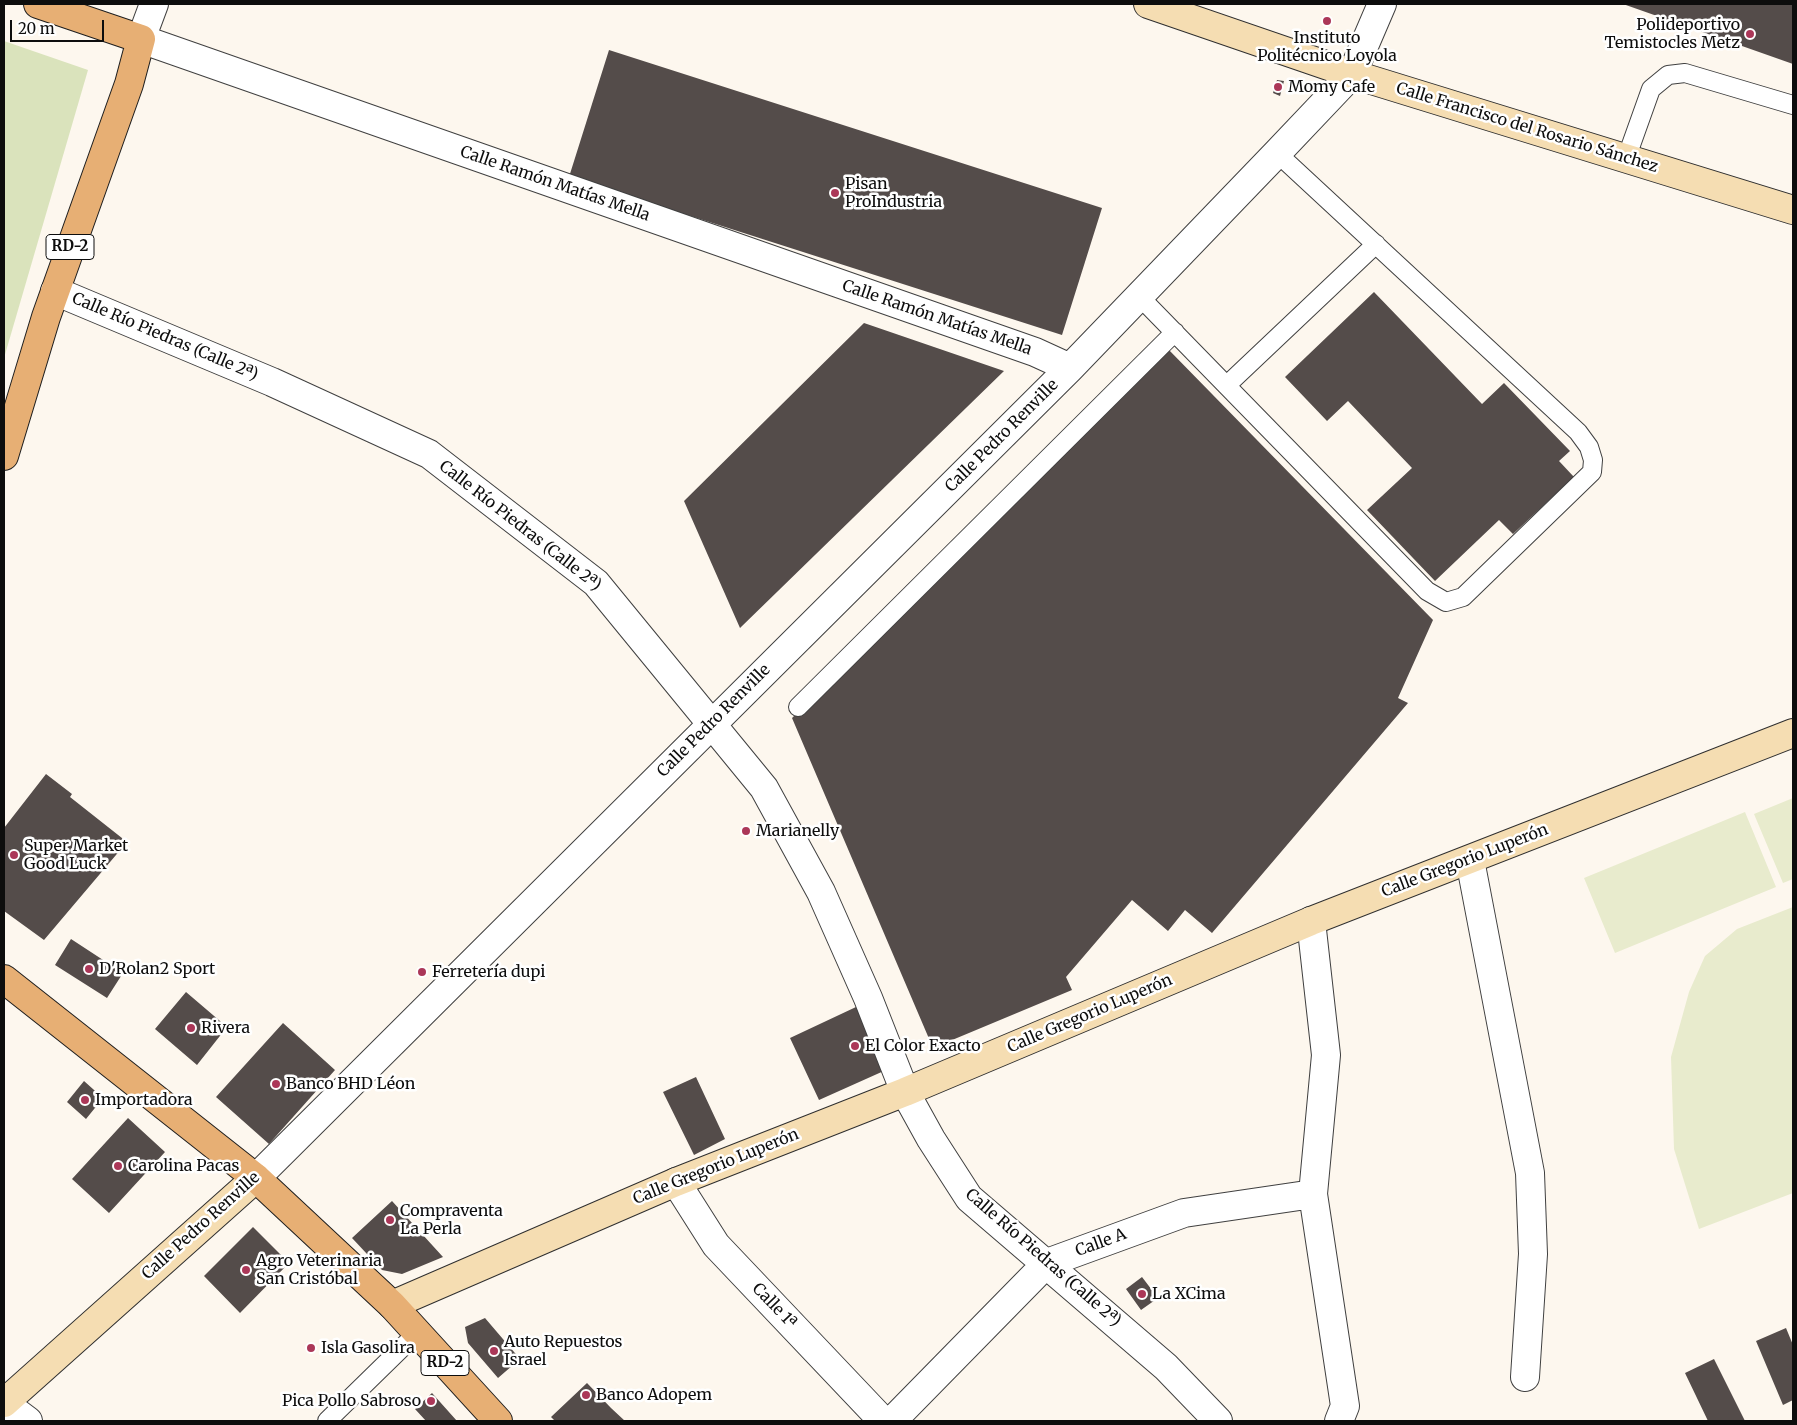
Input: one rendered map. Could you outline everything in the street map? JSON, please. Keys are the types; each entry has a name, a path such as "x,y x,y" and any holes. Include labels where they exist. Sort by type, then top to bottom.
{"main road":[{"name":"Calle Ramón Matías Mella","path":"38,4 141,39"},
{"name":"RD-2","path":"4,456 55,291 129,84 141,39"},
{"name":"RD-2","path":"4,979 256,1178 392,1305 498,1421"}],"street":[{"path":"141,39 154,4"},
{"name":"Calle Francisco del Rosario Sánchez","path":"1148,4 1352,74 1793,210"},
{"name":"Calle Pedro Renville","path":"4,1403 256,1178 1070,368 1352,74 1382,4"},
{"name":"Calle Ramón Matías Mella","path":"141,39 1035,352 1070,368"},
{"name":"Calle Río Piedras (Calle 2ª)","path":"55,291 272,382 429,454 596,583 764,788 821,892 868,998 905,1092 931,1139 969,1198 1048,1263 1166,1366 1218,1421"},
{"name":"Calle Gregorio Luperón","path":"392,1305 676,1182 905,1092 1311,921 1793,733"},
{"path":"1470,860 1530,1173 1533,1254 1525,1377"},
{"path":"1311,921 1326,1054 1313,1194 1345,1406 1339,1421"},
{"name":"Calle 1ª","path":"676,1182 716,1245 883,1421"},
{"name":"Calle A","path":"892,1421 1048,1263 1184,1213 1313,1194"},
{"path":"4,1403 28,1421"}],"lane":[{"path":"1626,159 1651,89 1668,75 1685,73 1793,105"},
{"path":"1139,296 1228,385 1427,591 1446,602 1463,597 1592,472 1593,460 1588,447 1578,432 1277,152"},
{"path":"1228,385 1376,244"},
{"path":"798,707 1175,332"},
{"path":"326,1421 417,1333"}],"green space":[{"path":"4,41 88,70 4,358"},
{"path":"1793,798 1793,879 1783,883 1754,814"},
{"path":"1745,812 1776,887 1615,953 1584,878"},
{"path":"1793,907 1793,1193 1699,1229 1674,1149 1671,1057 1689,992 1705,956 1737,929"}],"building":[{"name":"Polideportivo Temistocles Metz","path":"1623,4 1793,4 1793,64"},
{"name":"Pisan ProIndustria","path":"609,50 1102,208 1062,335 569,177"},
{"name":"Momy Cafe","path":"1277,80 1284,81 1280,96 1273,93"},
{"path":"1374,292 1482,404 1504,383 1570,451 1559,461 1574,477 1513,534 1499,520 1435,581 1367,510 1412,468 1348,401 1327,421 1285,377"},
{"path":"864,323 1004,371 740,628 684,501"},
{"path":"1168,349 1433,620 1398,698 1408,703 1212,933 1185,910 1168,931 1132,900 1066,977 1072,990 933,1048 792,718"},
{"path":"46,774 72,794 70,797 127,842 44,940 4,911 4,828"},
{"name":"D'Rolan2 Sport","path":"71,939 123,973 107,998 55,965"},
{"name":"Rivera","path":"186,992 227,1027 197,1065 155,1029"},
{"path":"856,1007 886,1070 819,1100 790,1038"},
{"name":"Banco BHD Léon","path":"283,1023 335,1070 269,1144 216,1097"},
{"path":"696,1077 725,1139 694,1155 663,1092"},
{"name":"Importadora","path":"84,1081 103,1098 86,1119 67,1102"},
{"name":"Carolina Pacas","path":"128,1118 165,1152 109,1213 72,1179"},
{"name":"Compraventa La Perla","path":"392,1201 443,1257 402,1274 382,1270 352,1238"},
{"name":"Agro Veterinaria San Cristóbal","path":"253,1227 289,1263 240,1313 204,1276"},
{"name":"La XCima","path":"1142,1277 1158,1298 1141,1310 1126,1289"},
{"name":"Auto Repuestos Israel","path":"485,1318 520,1359 498,1378 468,1343 465,1327"},
{"path":"1786,1328 1793,1345 1793,1400 1783,1405 1756,1341"},
{"path":"1714,1359 1745,1421 1708,1421 1685,1373"},
{"name":"Banco Adopem","path":"587,1383 625,1421 555,1421 551,1417"},
{"name":"Pica Pollo Sabroso","path":"432,1393 457,1421 426,1421 415,1409"}],"place":[{"name":"Instituto Politécnico Loyola","path":"1327,21"},
{"name":"Polideportivo Temistocles Metz","path":"1750,34"},
{"name":"Momy Cafe","path":"1278,87"},
{"name":"Pisan ProIndustria","path":"835,193"},
{"name":"Marianelly","path":"746,831"},
{"name":"Super Market Good Luck","path":"14,855"},
{"name":"D'Rolan2 Sport","path":"89,969"},
{"name":"Ferretería dupi","path":"422,972"},
{"name":"Rivera","path":"191,1028"},
{"name":"El Color Exacto","path":"855,1046"},
{"name":"Banco BHD Léon","path":"276,1084"},
{"name":"Importadora","path":"85,1100"},
{"name":"Carolina Pacas","path":"118,1166"},
{"name":"Compraventa La Perla","path":"390,1220"},
{"name":"Agro Veterinaria San Cristóbal","path":"246,1270"},
{"name":"La XCima","path":"1142,1294"},
{"name":"Isla Gasolira","path":"311,1348"},
{"name":"Auto Repuestos Israel","path":"494,1351"},
{"name":"Banco Adopem","path":"586,1395"},
{"name":"Pica Pollo Sabroso","path":"431,1401"}]}
